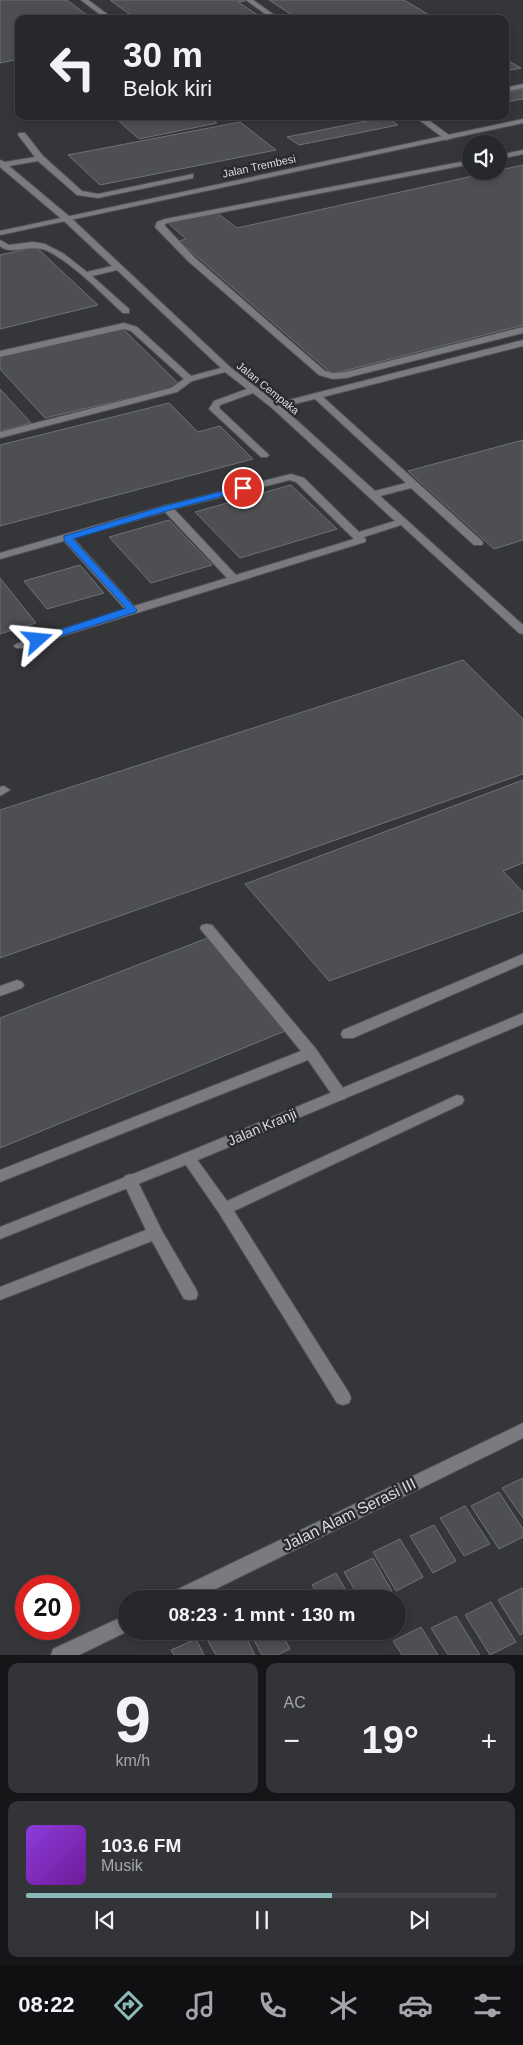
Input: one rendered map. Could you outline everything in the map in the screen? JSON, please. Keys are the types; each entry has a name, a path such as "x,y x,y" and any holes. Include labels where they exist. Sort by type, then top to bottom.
{"street":[{"path":"84,0 105,15"},
{"path":"250,0 271,15"},
{"path":"509,89 523,86"},
{"path":"424,120 450,138"},
{"name":"Jalan Trembesi","path":"0,232 523,121"},
{"path":"22,135 40,158 80,193 88,195 98,196 190,176"},
{"path":"507,155 523,152"},
{"path":"2,163 40,158"},
{"name":"Jalan Cempaka","path":"2,163 67,219 227,369 275,406 523,631"},
{"path":"462,164 165,221 159,227 191,259 322,373 346,375 523,330"},
{"path":"0,242 4,249 40,245 50,248 85,275 126,311"},
{"path":"85,275 119,267"},
{"path":"0,354 124,326 134,329 189,379"},
{"path":"275,406 523,343"},
{"path":"0,435 174,390 189,379 227,369"},
{"path":"253,390 217,403 214,409 264,455"},
{"path":"317,396 478,543"},
{"path":"0,556 167,508 291,477 300,480 361,540 20,646"},
{"path":"372,495 413,484"},
{"path":"167,508 235,580"},
{"path":"357,536 401,522"},
{"path":"67,538 132,610"},
{"path":"207,928 310,1053 340,1095"},
{"path":"348,1034 523,959"},
{"path":"0,991 17,985"},
{"name":"Jalan Kranji","path":"0,1233 188,1158 523,1018"},
{"path":"0,1176 310,1053"},
{"path":"224,1209 457,1100"},
{"path":"188,1158 224,1209 343,1398"},
{"path":"130,1180 155,1233 190,1294"},
{"path":"0,1294 155,1233"},
{"name":"Jalan Alam Serasi III","path":"194,1590 523,1430"},
{"path":"60,1655 118,1627"}],"building":[{"path":"0,0 67,0 87,15 15,15 15,60 0,63"},
{"path":"110,0 250,0 238,2 258,15 131,15"},
{"path":"269,0 404,0 429,15 292,15"},
{"path":"509,61 521,68 509,70"},
{"path":"523,89 523,99 509,101 509,92"},
{"path":"118,120 213,120 217,123 139,139"},
{"path":"371,120 390,120 398,125 299,145 287,137"},
{"path":"240,122 276,150 100,185 68,155"},
{"path":"523,165 523,325 332,374 179,241 186,239 168,223 217,213 237,228 462,178 462,180 507,180 507,169"},
{"path":"36,247 98,305 0,329 0,255"},
{"path":"121,327 181,386 45,418 0,369 0,357"},
{"path":"0,389 31,423 0,431"},
{"path":"169,403 198,432 220,426 253,459 0,526 0,445"},
{"path":"523,440 523,540 494,549 408,471"},
{"path":"291,485 337,529 240,558 195,512"},
{"path":"169,520 212,565 151,583 109,537"},
{"path":"80,565 104,593 47,609 24,581"},
{"path":"0,578 36,623 0,634"},
{"path":"463,660 523,719 523,774 0,958 0,810"},
{"path":"523,780 523,863 503,871 523,892 523,911 329,981 245,884"},
{"path":"210,937 285,1031 0,1148 0,1018"},
{"path":"523,1478 523,1518 502,1488"},
{"path":"499,1492 523,1529 523,1537 499,1549 471,1506"},
{"path":"465,1506 490,1544 464,1556 440,1518"},
{"path":"434,1525 456,1561 433,1573 410,1536"},
{"path":"400,1539 423,1577 395,1590 373,1552"},
{"path":"373,1558 391,1590 355,1590 344,1572"},
{"path":"336,1573 346,1590 315,1590 312,1585"},
{"path":"522,1588 523,1633 520,1635 498,1600"},
{"path":"491,1602 516,1642 490,1655 465,1615"},
{"path":"456,1616 480,1655 448,1655 431,1628"},
{"path":"421,1627 438,1655 402,1655 393,1641 406,1640 406,1634"},
{"path":"196,1640 204,1655 174,1655 171,1650"},
{"path":"248,1640 255,1655 216,1655 208,1641"},
{"path":"254,1640 285,1640 290,1649 277,1655 262,1655"}],"route":[{"path":"38,640 132,610 67,538 167,508 243,488"}]}
